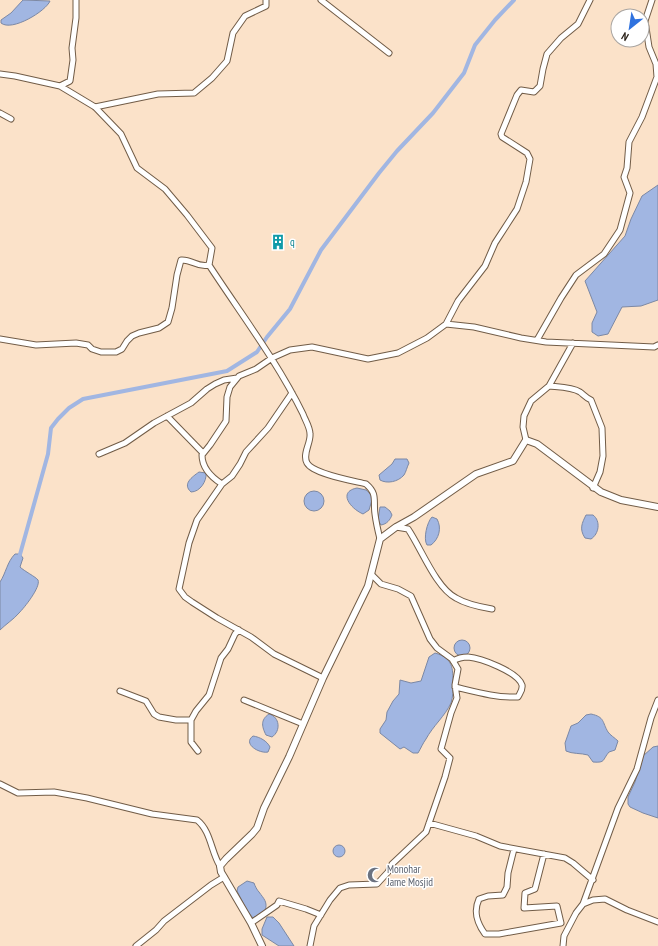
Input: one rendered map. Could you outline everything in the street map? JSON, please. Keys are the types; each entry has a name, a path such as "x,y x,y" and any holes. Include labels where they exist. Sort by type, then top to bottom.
{"street":[{"path":"60,86 70,81 73,60 72,48 76,18 76,0"},
{"path":"95,107 158,94 194,93 212,78 227,61 233,33 245,16 266,6 266,0"},
{"path":"321,0 389,53"},
{"path":"222,484 205,469 202,463 202,455 226,421 227,397 230,387 239,376 256,369 272,358 290,350 312,347 368,359 398,353 427,338 446,324 458,301 485,266 496,243 517,209 526,182 530,160 527,153 502,137 501,134 517,95 521,90 534,92 540,86 547,54 561,38 578,24 590,0"},
{"path":"537,340 576,275 604,254 620,230 630,193 624,177 627,168 629,142 642,117 658,77 645,20 652,0"},
{"path":"0,74 60,86 95,107 121,134 137,168 165,189 187,214 212,248 209,264 272,358 310,430 306,457 307,463 311,467 325,474 366,484 371,488 374,494 374,512 380,539 368,586 323,678 256,828 252,834 220,866"},
{"path":"0,113 11,119"},
{"path":"0,339 36,344 74,343 88,345 101,352 116,352 122,349 132,336 159,328 168,322 181,260 185,259 201,266 209,264"},
{"path":"446,324 474,327 537,340 621,346 658,345"},
{"path":"380,539 476,474 513,461 526,440 523,426 524,416 531,401 549,386 573,343"},
{"path":"99,454 125,443 154,423 191,403 206,389 215,384 224,380 237,378"},
{"path":"549,386 580,392 590,400 594,406 602,428 603,456 600,472 593,488"},
{"path":"292,394 268,428 246,452 232,476 222,484 197,520 189,543 179,589 185,597 192,602 251,637 274,654 323,678"},
{"path":"167,416 204,453"},
{"path":"526,440 537,444 593,488 621,500 658,507"},
{"path":"396,528 408,529 440,583 454,598 492,610"},
{"path":"310,946 314,926 330,900 340,888 349,885 377,884 388,872 392,864 426,832 450,758 441,749 451,713 457,698 455,687 458,670 453,661 438,648 430,638 411,596 398,589 381,584 372,575"},
{"path":"198,751 192,742 191,720 196,711 209,695 221,658 228,649 235,634 239,630"},
{"path":"453,661 458,658 468,657 506,670 518,678 522,686 522,691 518,697 508,697 455,687"},
{"path":"120,691 146,701 154,714 159,717 176,720 191,720"},
{"path":"244,700 303,724"},
{"path":"563,946 564,936 583,904 618,808 637,769 651,718 658,700"},
{"path":"0,784 18,793 54,792 87,798 152,814 197,820 202,824 220,866 221,872 251,923 262,946"},
{"path":"429,824 470,835 500,846 565,858 593,880"},
{"path":"514,849 508,873 507,886 502,895 488,896 479,899 476,915 478,925 485,934 499,934 560,923 557,906 524,908 525,893 535,889 544,854"},
{"path":"136,946 156,930 164,921 211,885 224,877"},
{"path":"583,904 593,900 605,900 658,922"},
{"path":"251,923 277,905 279,901 321,915"}],"water":[{"path":"23,0 50,1 36,15 20,23 6,25 1,23 1,20 11,13"},
{"path":"658,185 658,300 641,306 622,307 608,334 598,336 592,332 592,323 597,312 585,281 625,236 642,196"},
{"path":"395,459 407,459 409,463 404,475 392,482 380,480 379,475 392,464"},
{"path":"199,472 206,473 205,479 200,488 194,492 191,492 187,486 188,483 191,478"},
{"path":"357,488 366,490 372,495 369,510 363,514 358,512 351,505 347,497 351,490"},
{"path":"314,491 321,494 324,501 321,508 314,511 307,508 304,501 307,494"},
{"path":"380,507 385,507 392,515 388,522 381,525 378,520"},
{"path":"586,515 593,515 598,524 596,534 591,539 585,538 582,532 582,523"},
{"path":"432,517 437,519 439,522 439,533 434,543 427,545 425,539 426,531"},
{"path":"15,554 20,554 23,558 20,567 37,579 38,583 35,592 24,607 0,630 0,582 10,560"},
{"path":"462,640 468,642 470,648 468,654 462,656 456,654 454,648 456,642"},
{"path":"435,653 441,655 451,664 453,678 452,701 418,753 413,753 404,747 400,749 380,733 380,729 386,720 387,712 399,694 400,680 411,683 421,681 429,657"},
{"path":"269,714 275,718 278,724 277,731 272,737 266,735 263,726 264,719"},
{"path":"591,714 601,718 608,732 618,741 615,750 609,752 600,762 593,762 588,755 566,751 565,743 571,726 578,723 586,715"},
{"path":"253,736 261,738 267,743 270,747 268,752 253,748 250,739"},
{"path":"658,746 658,818 630,807 628,804 628,797 635,782 643,756 653,747"},
{"path":"337,845 341,845 345,851 341,857 337,857 333,853 333,849"},
{"path":"247,881 254,883 266,903 265,911 253,918 247,911 237,891 238,887"},
{"path":"267,917 273,917 279,923 294,946 279,946 262,935 262,929"}],"waterway":[{"path":"19,558 48,454 51,428 58,419 69,408 83,399 227,371 257,352 290,309 321,250 379,173 397,151 433,113 464,73 475,45 495,20 514,0"}],"place":[{"name":"q","path":"278,242"},
{"name":"Monohar Jame Mosjid","path":"375,875"}]}
